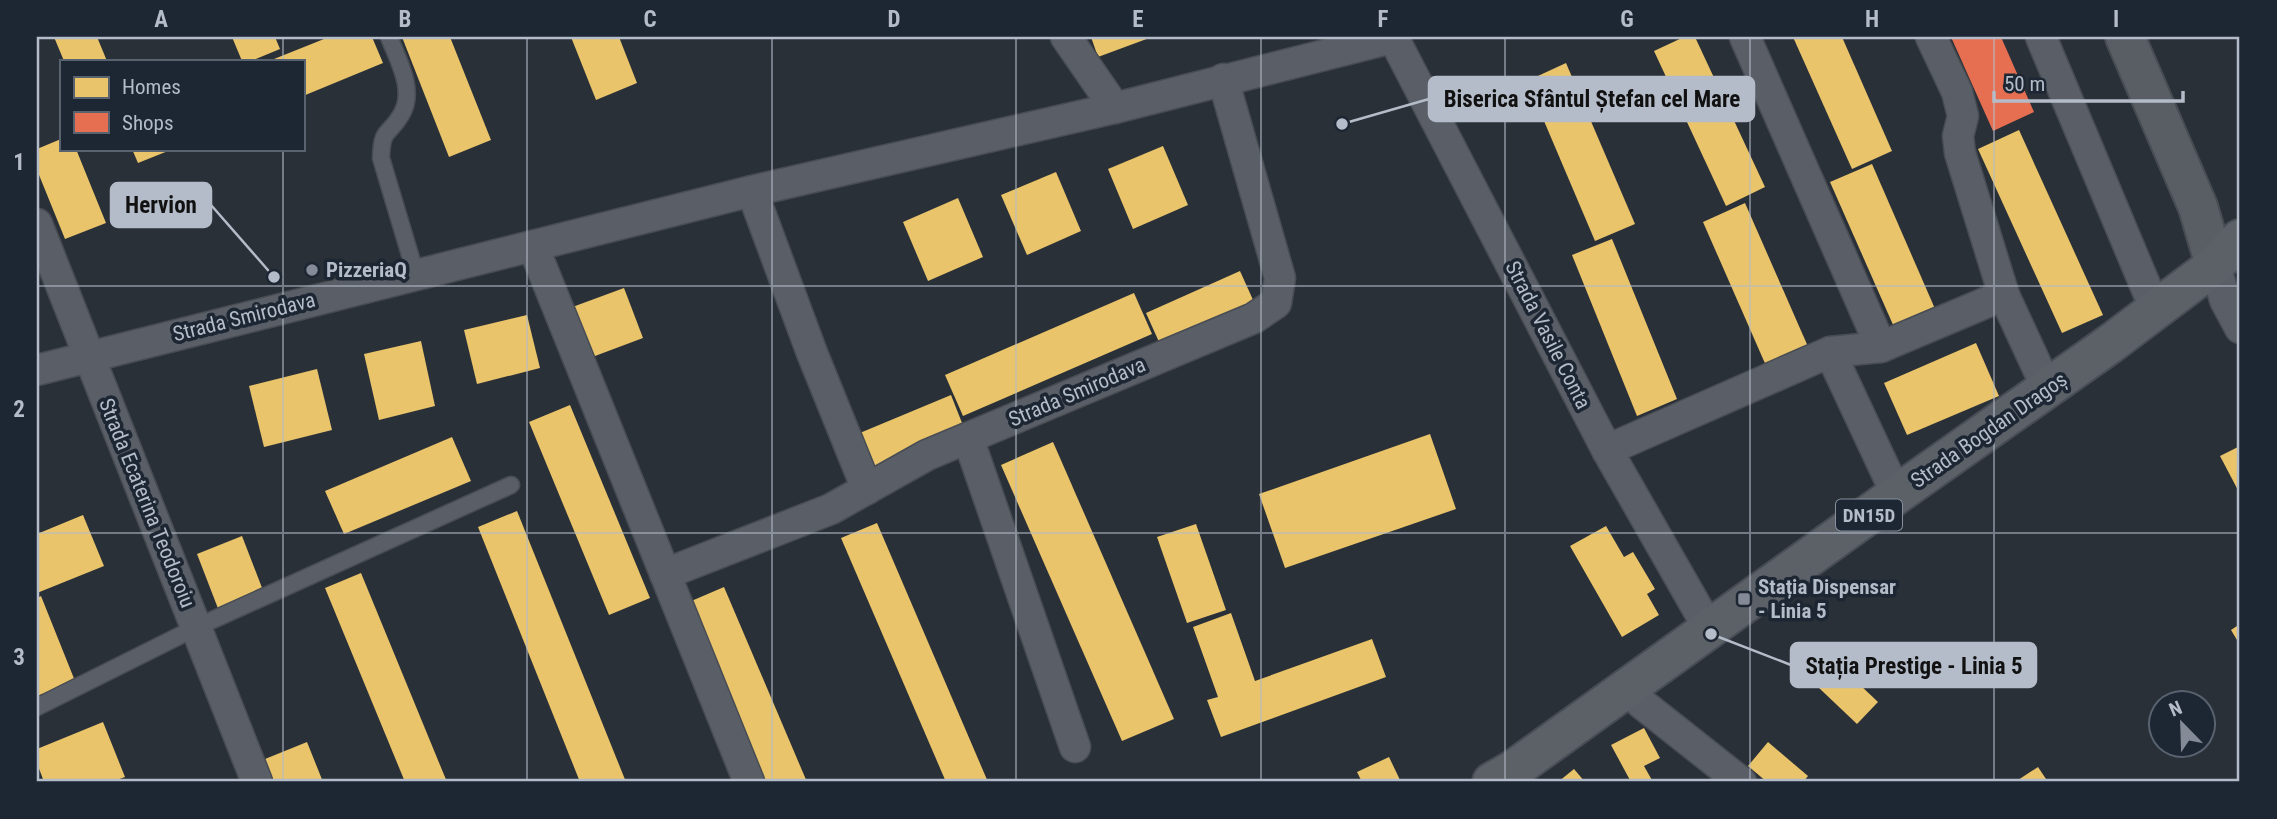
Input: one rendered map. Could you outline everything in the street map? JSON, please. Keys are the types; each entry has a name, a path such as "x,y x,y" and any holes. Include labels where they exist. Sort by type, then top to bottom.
{"main road":[{"path":"2125,37 2198,207 2228,252"},
{"name":"Strada Bogdan Dragoș","path":"1492,782 1513,770 2050,387 2159,307 2228,252"}],"street":[{"path":"1066,37 1115,108"},
{"name":"Strada Smirodava","path":"37,370 752,191 1115,108 1394,37"},
{"name":"Strada Vasile Conta","path":"1394,37 1607,450 1700,613 1712,629"},
{"path":"1745,37 1881,347"},
{"path":"1931,37 1957,92 1963,116 1958,136 1960,153 2004,295 2040,373 2050,387"},
{"path":"2041,37 2148,292 2159,307"},
{"name":"Strada Smirodava","path":"665,574 831,509 927,455 1254,318 1276,303 1280,278 1223,79"},
{"path":"752,191 812,353 867,489"},
{"name":"Strada Ecaterina Teodoroiu","path":"37,224 257,782"},
{"path":"533,246 749,782"},
{"path":"2228,252 2225,300 2240,328"},
{"path":"1607,450 1830,352 1881,347 2004,295"},
{"path":"1830,352 1889,478 1900,492"},
{"path":"968,438 1075,747"},
{"path":"1630,687 1641,703 1741,782"}],"lane":[{"path":"389,37 408,93 402,114 382,138 381,158 416,275"},
{"path":"37,707 197,627 511,485"}],"building: Homes":[{"path":"54,37 97,37 107,60 64,60"},
{"path":"232,37 275,37 280,49 253,60 242,60"},
{"path":"329,37 372,37 383,63 304,96 304,60 272,60"},
{"path":"402,37 450,37 491,140 449,157"},
{"path":"571,37 619,37 637,83 596,100"},
{"path":"1091,37 1152,37 1098,57"},
{"path":"1684,37 1695,37 1765,187 1726,206 1654,51"},
{"path":"1793,37 1842,37 1892,151 1852,169"},
{"path":"1566,63 1635,224 1595,241 1527,81"},
{"path":"2019,130 2103,315 2062,333 1978,149"},
{"path":"60,139 60,150 76,150 106,223 65,239 37,170 37,149"},
{"path":"1163,146 1188,205 1133,229 1108,169"},
{"path":"132,150 170,150 138,163"},
{"path":"1872,164 1939,318 1898,336 1830,182"},
{"path":"1056,172 1081,231 1027,255 1001,195"},
{"path":"958,198 983,257 928,281 903,222"},
{"path":"1745,203 1813,358 1771,377 1703,222"},
{"path":"1612,239 1677,399 1637,416 1572,255"},
{"path":"1240,271 1258,311 1164,353 1146,313"},
{"path":"624,288 643,338 587,359 567,309"},
{"path":"1134,293 1152,334 963,416 945,375"},
{"path":"527,315 540,368 477,384 464,330"},
{"path":"421,341 435,406 379,420 364,354"},
{"path":"1976,343 1999,396 1907,435 1884,383"},
{"path":"317,369 332,430 264,447 249,386"},
{"path":"951,395 966,433 871,473 855,435"},
{"path":"570,405 650,598 609,615 529,422"},
{"path":"1430,434 1456,509 1285,568 1259,494"},
{"path":"452,437 471,481 344,534 325,491"},
{"path":"1053,442 1174,719 1122,741 1001,465"},
{"path":"2240,446 2240,494 2220,456"},
{"path":"517,511 626,782 580,782 478,527"},
{"path":"83,515 104,566 37,593 37,534"},
{"path":"877,523 988,782 946,782 841,538"},
{"path":"1196,524 1226,610 1187,623 1157,537"},
{"path":"1606,526 1624,557 1633,552 1655,589 1647,594 1659,615 1622,637 1570,546"},
{"path":"242,536 264,593 219,611 197,554"},
{"path":"361,573 447,782 405,782 325,588"},
{"path":"724,587 807,782 765,782 689,602"},
{"path":"41,596 75,681 37,696 37,598"},
{"path":"1231,613 1255,681 1372,639 1386,677 1221,737 1207,700 1218,697 1193,627"},
{"path":"2240,624 2240,645 2231,630"},
{"path":"1839,665 1878,702 1857,724 1818,687"},
{"path":"103,722 125,777 111,782 44,782 37,763 37,749"},
{"path":"1644,728 1660,758 1644,766 1653,782 1631,782 1611,745"},
{"path":"307,742 323,782 274,782 265,759"},
{"path":"1768,742 1808,776 1803,782 1767,782 1748,766"},
{"path":"1389,757 1401,782 1362,782 1357,772"},
{"path":"2038,767 2048,782 2015,782"},
{"path":"1574,769 1585,782 1558,782"}],"building: Shops":[{"path":"1951,37 2001,37 2034,112 1993,131"}],"place":[{"name":"Biserica Sfântul Ștefan cel Mare","path":"1342,124"},
{"name":"PizzeriaQ","path":"312,270"},
{"name":"Hervion","path":"274,277"},
{"name":"Stația Dispensar - Linia 5","path":"1744,599"},
{"name":"Stația Prestige - Linia 5","path":"1711,634"}]}
